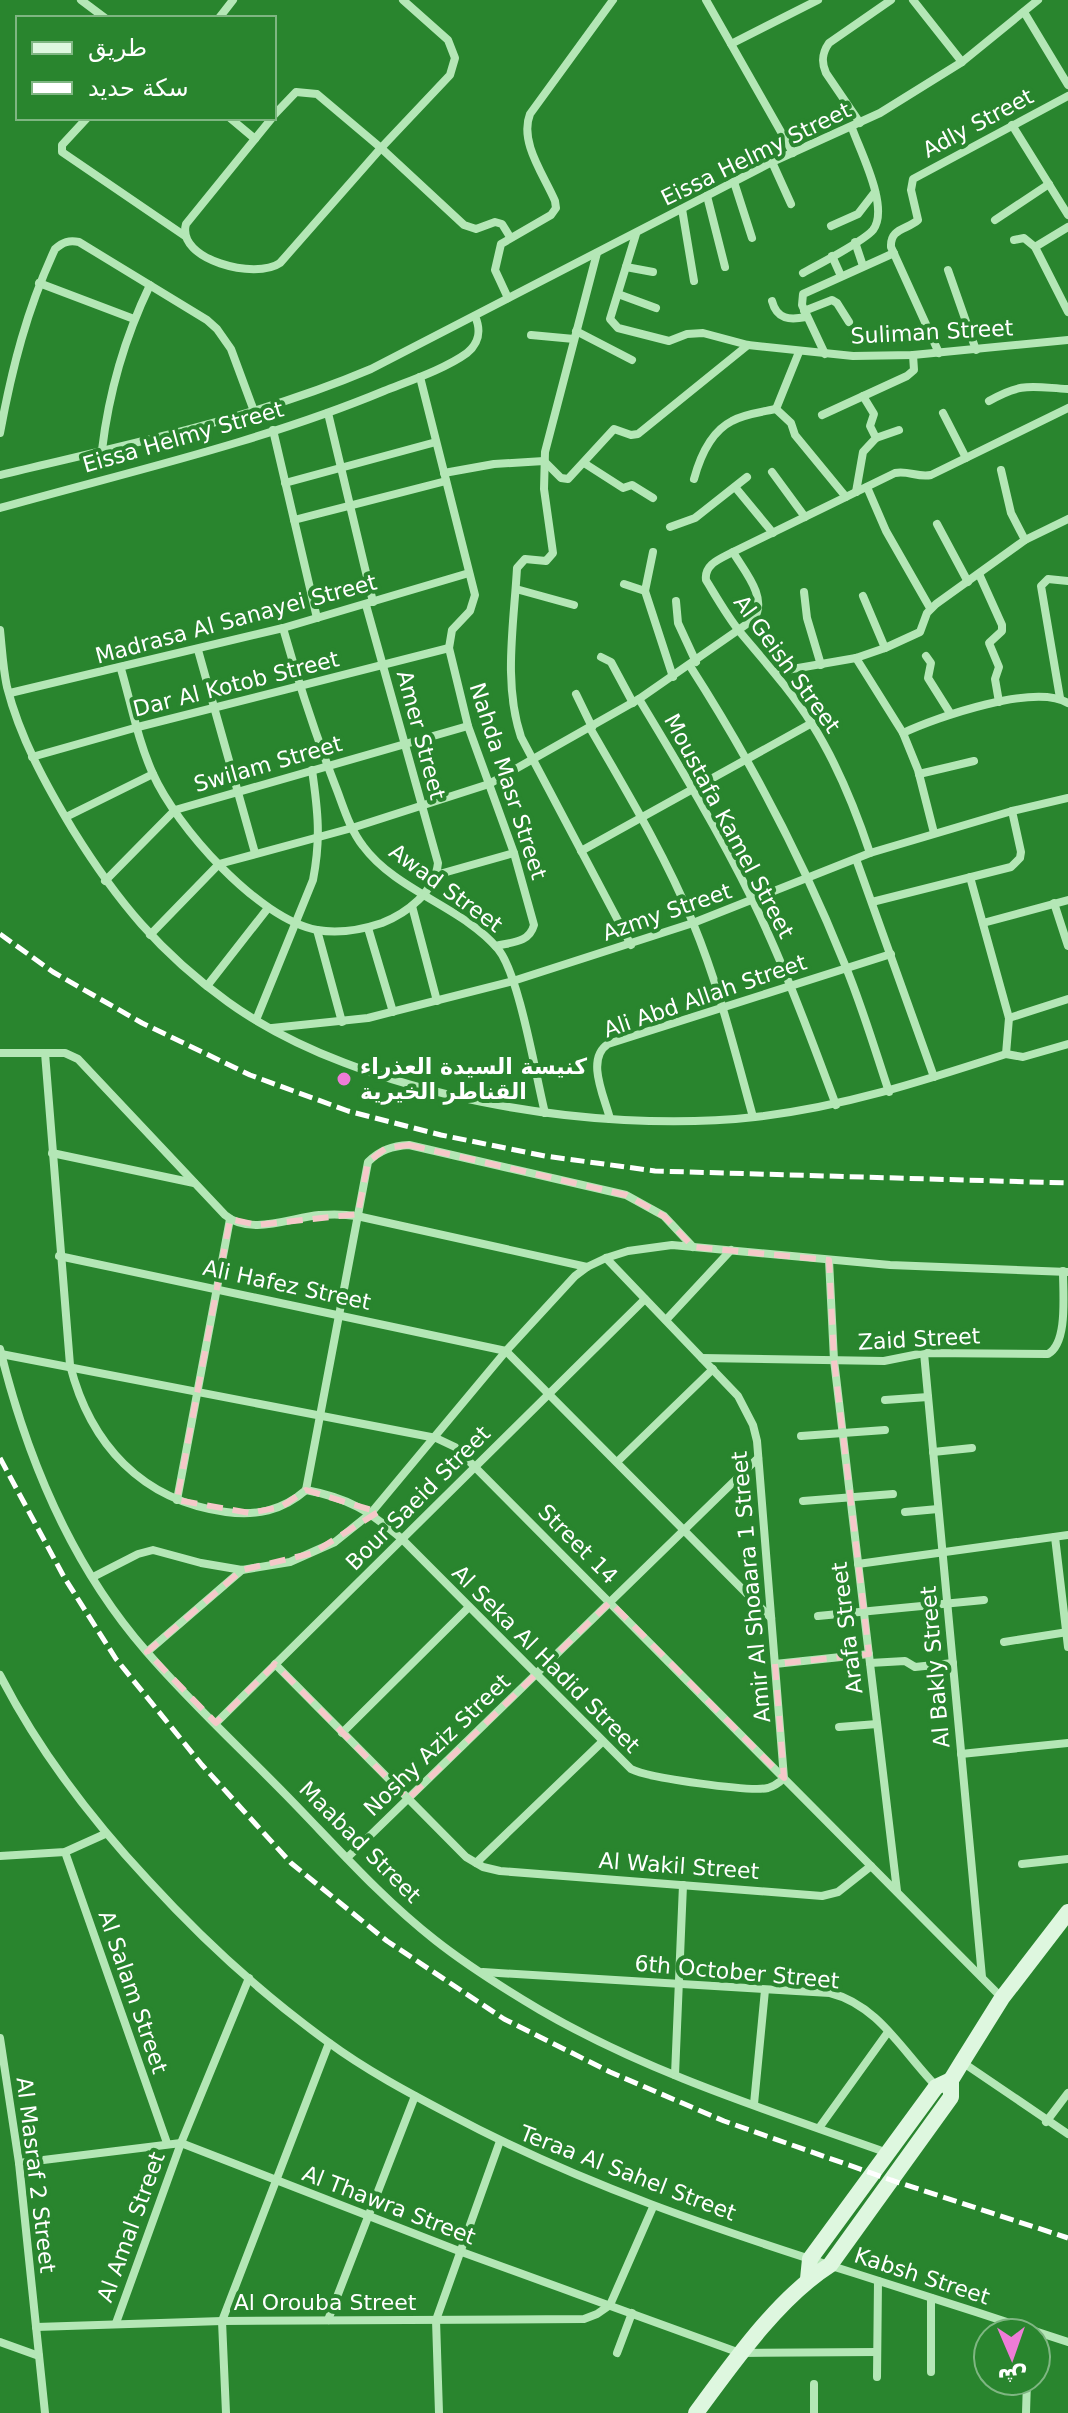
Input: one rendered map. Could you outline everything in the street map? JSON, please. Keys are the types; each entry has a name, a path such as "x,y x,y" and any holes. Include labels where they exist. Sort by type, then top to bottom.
{"main road":[{"path":"808,2279 810,2259 962,2062 1002,1998 1068,1912"},
{"path":"696,2413 740,2353 808,2279 830,2265 951,2097 944,2083"}],"street":[{"path":"81,0 102,16"},
{"path":"221,16 233,0"},
{"path":"85,120 62,145 62,152 185,236 211,260 256,271 273,268 450,75 455,58 448,40 403,0"},
{"path":"508,298 495,270 501,244 551,215 556,208 527,137 526,125 530,114 613,0"},
{"path":"706,0 793,153"},
{"path":"731,44 818,0"},
{"path":"803,273 870,233 878,220 880,211 856,126 823,65 824,50 829,43 891,0"},
{"path":"913,0 962,62"},
{"name":"Eissa Helmy Street","path":"0,475 254,411 361,373 772,162 856,126 908,98 962,62 1038,0"},
{"path":"1024,12 1068,85"},
{"path":"276,114 296,92 317,94 464,225 476,229 495,222 502,224 510,237"},
{"name":"Adly Street","path":"894,253 893,235 918,220 911,190 915,176 1068,96"},
{"path":"232,120 255,139"},
{"path":"185,236 186,224 271,120"},
{"path":"1012,125 1068,215"},
{"path":"772,162 791,204"},
{"path":"734,182 752,238"},
{"path":"995,220 1049,184"},
{"path":"831,226 858,214 875,192"},
{"path":"707,196 725,267"},
{"path":"682,209 694,281"},
{"path":"1035,247 1068,227"},
{"name":"Suliman Street","path":"636,234 610,319 618,328 669,341 695,332 748,345 799,352 913,355 1068,340"},
{"path":"1014,240 1024,238 1035,247 1068,312"},
{"path":"0,433 16,355 39,283 55,249 62,243 79,242 207,320 231,349 254,411"},
{"path":"855,242 863,266"},
{"path":"597,253 544,461 544,489 553,553 546,561 521,561 517,568 510,691 513,714 521,737 631,945"},
{"path":"825,354 805,314 803,294 894,253 939,353"},
{"path":"832,256 841,276"},
{"path":"626,267 653,272"},
{"path":"812,268 820,285"},
{"path":"948,270 976,350"},
{"path":"39,283 134,319"},
{"path":"102,450 112,383 134,319 150,285"},
{"path":"618,294 656,308"},
{"path":"772,301 774,309 784,319 805,314 832,300 849,322"},
{"name":"Eissa Helmy Street","path":"1,505 273,430 328,413 420,377 466,353 479,337 480,327 475,316"},
{"path":"531,335 575,335 632,360"},
{"path":"294,520 494,464 544,461 565,479 571,478 614,429 631,435 638,434 748,345"},
{"path":"776,409 799,352"},
{"path":"822,415 911,373 916,365 913,355"},
{"path":"420,377 475,595 470,611 452,630 449,648"},
{"path":"989,401 1012,388 1068,389"},
{"path":"863,396 874,414 870,426 876,438"},
{"path":"150,935 219,864 352,828 489,784 591,728 693,664 754,619 760,603 733,552 902,471 931,475 1068,408"},
{"path":"694,479 700,456 714,436 732,421 776,409"},
{"path":"776,409 791,423 795,435 846,497"},
{"name":"Amer Street","path":"328,413 383,665 438,863 436,875"},
{"path":"943,413 966,458"},
{"path":"273,430 317,618"},
{"path":"856,492 863,452 876,438 899,430"},
{"path":"285,483 436,442"},
{"path":"584,463 623,488 632,485 653,498"},
{"path":"1001,470 1011,513 1025,540"},
{"path":"772,472 805,517"},
{"path":"670,527 695,518 747,477"},
{"path":"735,487 773,533"},
{"path":"867,487 886,531 930,608"},
{"path":"775,672 856,658 920,632 930,608 1025,540 1068,519"},
{"path":"937,524 968,582"},
{"path":"653,552 645,591 673,677"},
{"name":"Al Geish Street","path":"733,552 710,565 706,580 739,631 775,672 812,723 855,808 870,853"},
{"name":"Madrasa Al Sanayei Street","path":"6,688 121,669 198,650 370,604 469,573"},
{"path":"979,574 1002,625 1002,631 989,643 999,667 995,679 999,702"},
{"path":"903,733 950,713 999,702 1064,700 1041,586 1048,579 1068,581"},
{"path":"624,584 645,591"},
{"path":"516,589 574,605"},
{"path":"804,592 807,618 821,665"},
{"path":"863,596 885,648"},
{"path":"676,601 678,623 693,664 748,760 809,879 847,968 889,1092"},
{"name":"Awad Street","path":"283,628 299,686 328,765 352,828 367,851 386,870 496,946 504,956 545,1113"},
{"path":"0,630 6,688 32,757 105,881 150,935 207,986 269,1028 316,1050 404,1081 464,1097 545,1113 654,1121 753,1117 836,1105 889,1092 1006,1054 1023,1057 1068,1044"},
{"name":"Dar Al Kotob Street","path":"32,757 449,648"},
{"name":"Nahda Masr Street","path":"449,648 468,726 514,853 534,925 529,936 523,940 496,946"},
{"path":"198,650 255,853"},
{"path":"926,656 931,663 928,678 950,713"},
{"name":"Moustafa Kamel Street","path":"601,657 611,662 695,790 753,901 791,985 836,1105"},
{"path":"856,658 903,733 919,774 934,833"},
{"path":"121,669 153,774 175,810 242,888 296,924 342,932 368,928 412,906 436,875 514,853"},
{"path":"576,694 591,728 643,818 693,923 724,1007 753,1117"},
{"path":"581,851 812,723"},
{"name":"Swilam Street","path":"105,881 175,810 468,726"},
{"path":"919,774 974,761"},
{"path":"256,1020 313,880 319,818 312,770"},
{"path":"66,817 153,774"},
{"name":"Azmy Street","path":"269,1028 342,1022 513,981 693,923 870,853 1012,811 1068,798"},
{"path":"872,902 1011,867 1020,858 1012,811"},
{"path":"856,859 934,1077"},
{"path":"970,877 1009,1018 1006,1054"},
{"path":"983,923 1068,900"},
{"path":"1054,903 1068,946"},
{"path":"412,906 437,1001"},
{"path":"207,986 268,908"},
{"path":"368,928 393,1012"},
{"path":"317,930 342,1022"},
{"name":"Ali Abd Allah Street","path":"610,1119 596,1062 601,1049 891,954"},
{"path":"1009,1018 1068,999"},
{"path":"0,1053 65,1053 78,1059 230,1219 247,1225 319,1215 357,1216 587,1267"},
{"path":"45,1053 59,1256 70,1365 77,1392 103,1440 136,1475 177,1500 213,1510 250,1513 281,1507 306,1490 368,1162 386,1148 409,1145 626,1195 664,1216 693,1247"},
{"path":"52,1153 195,1183"},
{"path":"177,1500 230,1219"},
{"path":"93,1577 138,1554 153,1550 242,1570 290,1562 335,1542 371,1513 506,1351 587,1267 606,1258 650,1247 693,1247 950,1269 1066,1272"},
{"path":"666,1320 731,1250"},
{"name":"Ali Hafez Street","path":"59,1256 339,1313 506,1351"},
{"name":"Amir Al Shoaara 1 Street","path":"606,1258 738,1396 753,1425 784,1778"},
{"name":"Arafa Street","path":"829,1260 834,1360 897,1892"},
{"name":"Zaid Street","path":"702,1358 884,1361 924,1353 1042,1354 1054,1351 1064,1334 1066,1272"},
{"name":"Bour Saeid Street","path":"216,1723 645,1299"},
{"name":"Street 14","path":"1,1351 436,1438 455,1447 1002,1998"},
{"name":"Maabad Street","path":"1,1351 19,1422 43,1486 93,1577 147,1652 347,1858 433,1938 478,1972 608,2046 675,2075 888,2154"},
{"path":"506,1351 772,1619"},
{"name":"Al Bakly Street","path":"924,1353 982,1978"},
{"path":"617,1462 713,1369"},
{"path":"885,1400 928,1397"},
{"path":"801,1436 885,1430"},
{"path":"933,1452 972,1448"},
{"name":"Noshy Aziz Street","path":"347,1858 758,1458"},
{"name":"Al Seka Al Hadid Street","path":"306,1490 357,1504 402,1539 631,1769 651,1777 766,1788 784,1778"},
{"path":"803,1501 893,1494"},
{"path":"905,1512 938,1509"},
{"path":"858,1564 1068,1535"},
{"path":"1055,1537 1068,1647"},
{"path":"147,1652 242,1570"},
{"path":"818,1616 984,1600"},
{"path":"342,1733 469,1607"},
{"path":"1004,1642 1067,1632"},
{"path":"775,1664 869,1658 905,1661 915,1667 953,1663"},
{"path":"275,1664 476,1863 602,1742"},
{"name":"Teraa Al Sahel Street","path":"0,1675 34,1735 105,1834 174,1909 249,1978 329,2043 415,2096 500,2141 576,2176 653,2207 810,2259"},
{"path":"839,1727 877,1724"},
{"path":"961,1754 1068,1743"},
{"path":"0,1856 65,1852 105,1834"},
{"name":"Al Salam Street","path":"65,1852 167,2143"},
{"path":"1022,1864 1068,1859"},
{"name":"Al Wakil Street","path":"476,1863 500,1871 822,1896 838,1892 871,1866"},
{"path":"675,2075 683,1885"},
{"name":"6th October Street","path":"478,1972 830,1993 845,1997 871,2013 944,2083"},
{"name":"Al Amal Street","path":"116,2323 181,2143 249,1978"},
{"path":"754,2104 765,1990"},
{"path":"819,2128 888,2032"},
{"name":"Al Masraf 2 Street","path":"0,2038 19,2163 45,2413"},
{"path":"226,2413 222,2321 329,2043"},
{"path":"962,2062 1046,2122 1068,2134"},
{"path":"1046,2122 1068,2093"},
{"path":"328,2320 415,2096"},
{"path":"439,2413 436,2320 500,2141"},
{"name":"Al Thawra Street","path":"19,2163 181,2143 459,2251 740,2353"},
{"path":"610,2305 653,2207"},
{"name":"Kabsh Street","path":"810,2259 986,2317"},
{"path":"877,2377 878,2281"},
{"path":"931,2298 931,2372"},
{"name":"Al Orouba Street","path":"36,2327 222,2321 569,2320 597,2314 610,2305"},
{"path":"617,2353 632,2313"},
{"path":"0,2342 39,2356"},
{"path":"740,2353 877,2352"},
{"path":"814,2384 814,2413"}],"highlighted area":[{"path":"409,1145 626,1195 664,1216 693,1247 829,1260 834,1360 869,1654 775,1664 784,1778 610,1602 408,1799 275,1664 216,1723 147,1652 242,1570 313,1553 378,1512 306,1490 281,1507 250,1513 177,1500 230,1219 257,1225 358,1214 368,1162 386,1148"}],"railway":[{"path":"0,934 53,972 142,1023 250,1075 348,1111 441,1135 545,1156 655,1171 1068,1183"},
{"path":"0,1458 64,1577 116,1659 202,1765 291,1863 387,1941 504,2019 610,2072 724,2121 1068,2238"}],"place":[{"name":"كنيسة السيدة العذراء القناطر الخيرية","path":"344,1079"}]}
